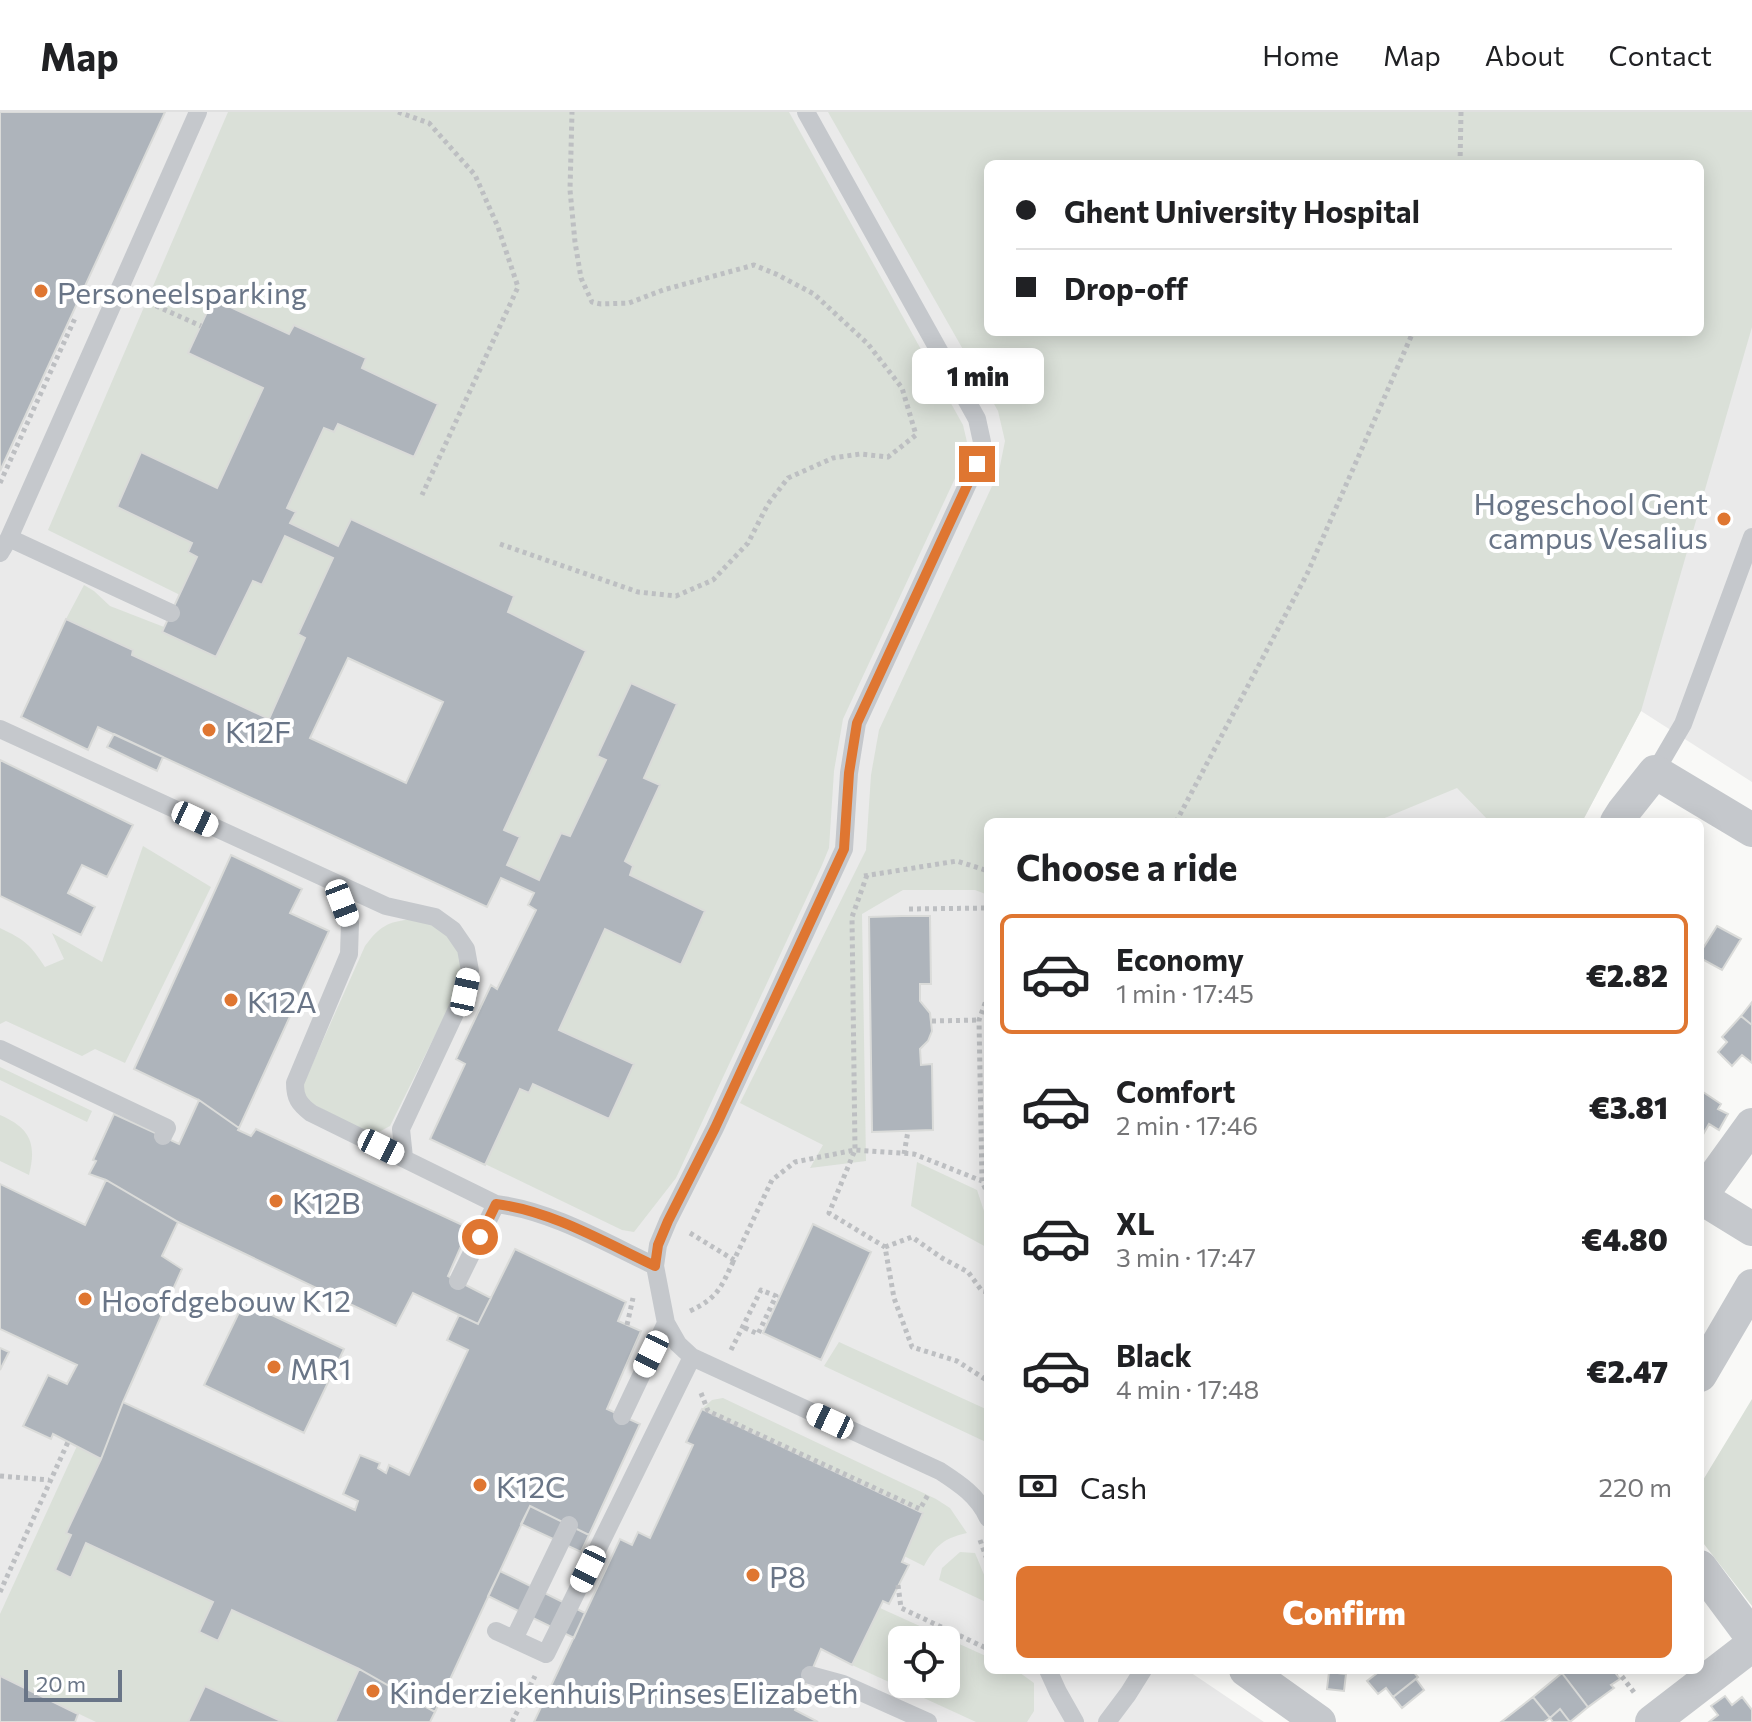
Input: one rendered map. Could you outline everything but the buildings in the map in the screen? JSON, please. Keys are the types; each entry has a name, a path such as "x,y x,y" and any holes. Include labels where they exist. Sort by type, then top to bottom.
{"street":[{"path":"1620,818 1655,772 1752,830"},
{"path":"1704,1191 1752,1125"},
{"path":"1704,1199 1752,1229"},
{"path":"1704,1368 1752,1286"},
{"path":"1704,1572 1752,1637"},
{"path":"1652,1722 1752,1645"},
{"path":"1272,1676 1319,1722"}],"lane":[{"path":"171,613 57,562 4,546 198,112"},
{"path":"806,112 977,419 982,442 977,464 857,723 849,773 844,849 715,1128 668,1221 658,1245 655,1266 666,1323 678,1344 692,1357 940,1471 966,1488 984,1510"},
{"path":"1655,772 1683,724 1752,537"},
{"path":"0,729 386,906 435,917 453,930 466,949 470,971 465,992 401,1129 404,1158"},
{"path":"335,883 350,923 349,954 295,1083 295,1096 300,1105 496,1204 517,1207 557,1220 655,1266"},
{"path":"0,1049 167,1128 163,1136"},
{"path":"458,1281 496,1204"},
{"path":"622,1416 666,1323"},
{"path":"496,1631 546,1654 692,1357"},
{"path":"514,1639 569,1525"},
{"path":"1050,1674 1075,1722"},
{"path":"1107,1722 1140,1674"},
{"path":"810,1675 843,1684 928,1722"}],"path":[{"path":"398,112 429,123 475,175 498,227 518,287 422,495"},
{"path":"500,544 638,592 676,596 713,580 748,543 768,504 788,478 833,458 860,454 888,457 916,435 902,388 868,344 814,294 776,274 754,265 629,303 592,302 581,278 575,242 570,190 572,112"},
{"path":"1460,160 1461,112"},
{"path":"1178,818 1307,574 1411,336"},
{"path":"831,879 957,861 984,870"},
{"path":"867,875 852,917 855,1150 829,1213 885,1247 894,1298 912,1347 957,1361 984,1378"},
{"path":"909,909 984,907"},
{"path":"984,1006 979,1020 984,1186"},
{"path":"932,1021 979,1020"},
{"path":"904,1154 908,1131"},
{"path":"666,1323 707,1303 717,1293 772,1180 795,1162 855,1150 914,1154 982,1181"},
{"path":"668,1221 734,1260"},
{"path":"885,1247 912,1237 968,1272 984,1291"},
{"path":"721,1370 761,1290 776,1296 758,1334 743,1327"},
{"path":"702,1395 708,1411 920,1509 931,1489"},
{"path":"0,1592 68,1442"},
{"path":"0,1476 49,1480"},
{"path":"898,1585 901,1608 984,1647"},
{"path":"512,1722 546,1654"}],"shaded area":[{"path":"0,112 1752,112 1752,782 1641,711 1584,818 984,818 984,1674 1193,1674 1264,1722 0,1722"},
{"path":"228,112 789,112 963,425 967,442 964,459 843,719 834,771 829,848 676,1178 634,1232 622,1230 485,1164 520,1089 529,1093 533,1084 608,1119 633,1064 559,1030 605,929 681,965 705,912 630,875 633,866 625,861 660,786 644,778 677,705 631,683 597,755 606,760 570,836 561,833 539,880 507,865 519,837 504,830 586,651 508,612 514,596 352,519 338,546 290,523 295,512 287,508 324,428 334,432 338,424 413,457 438,404 362,368 365,358 295,325 289,334 213,299 188,353 263,388 217,488 142,452 117,506 192,543 188,552 197,557 180,595 48,530"},
{"path":"828,112 1752,112 1752,327 1641,711 1584,818 1486,818 1457,788 1385,818 984,818 984,893 975,890 903,890 862,914 866,1161 810,1168 823,1145 740,1103 866,850 871,775 879,730 999,471 1005,441 998,411"},
{"path":"285,536 333,558 298,634 305,638 269,719 132,655 133,650 66,619 84,585 110,606 164,627 163,632 216,656 253,581 262,584"},
{"path":"143,846 211,887 125,1063 95,1049 82,1056 6,1021 0,1024 0,928 26,943 45,967 64,959 52,933 102,962"},
{"path":"412,919 432,923 448,935 459,952 462,970 458,989 390,1126 368,1134 306,1100 303,1085 365,946 385,926"},
{"path":"0,1067 92,1111 87,1122 0,1080"},
{"path":"0,1115 18,1125 29,1138 32,1154 29,1175 0,1161"},
{"path":"917,1162 977,1190 984,1211 984,1246 911,1206"},
{"path":"839,1342 984,1408 984,1441 824,1366"},
{"path":"723,1398 936,1499 950,1508 967,1533 941,1544 924,1566 904,1556 923,1513 702,1409 712,1400"},
{"path":"1752,1399 1752,1606 1704,1544 1704,1478"},
{"path":"77,1446 101,1459 66,1532 71,1535 56,1571 71,1577 86,1543 213,1602 218,1641 232,1610 359,1669 335,1722 283,1722 206,1686 188,1722 96,1722 0,1676 0,1614"},
{"path":"960,1552 975,1553 984,1574 984,1601 939,1580 942,1568"},
{"path":"880,1608 920,1626 888,1626 888,1682 852,1665"},
{"path":"960,1644 984,1655 984,1674 1022,1674 1034,1683 1034,1711 1027,1722 976,1722 924,1698 960,1698"}],"place":[{"name":"Personeelsparking","path":"41,291"},
{"name":"Hogeschool Gent campus Vesalius","path":"1724,519"},
{"name":"K12F","path":"209,730"},
{"name":"K12A","path":"231,1000"},
{"name":"K12B","path":"276,1201"},
{"name":"Hoofdgebouw K12","path":"85,1299"},
{"name":"MR1","path":"274,1367"},
{"name":"K12C","path":"480,1485"},
{"name":"P8","path":"753,1575"},
{"name":"Kinderziekenhuis Prinses Elizabeth","path":"373,1691"}],"route":[{"path":"480,1237 496,1204 517,1207 557,1220 655,1266 658,1245 668,1221 715,1128 844,849 849,773 857,723 977,464"}]}
